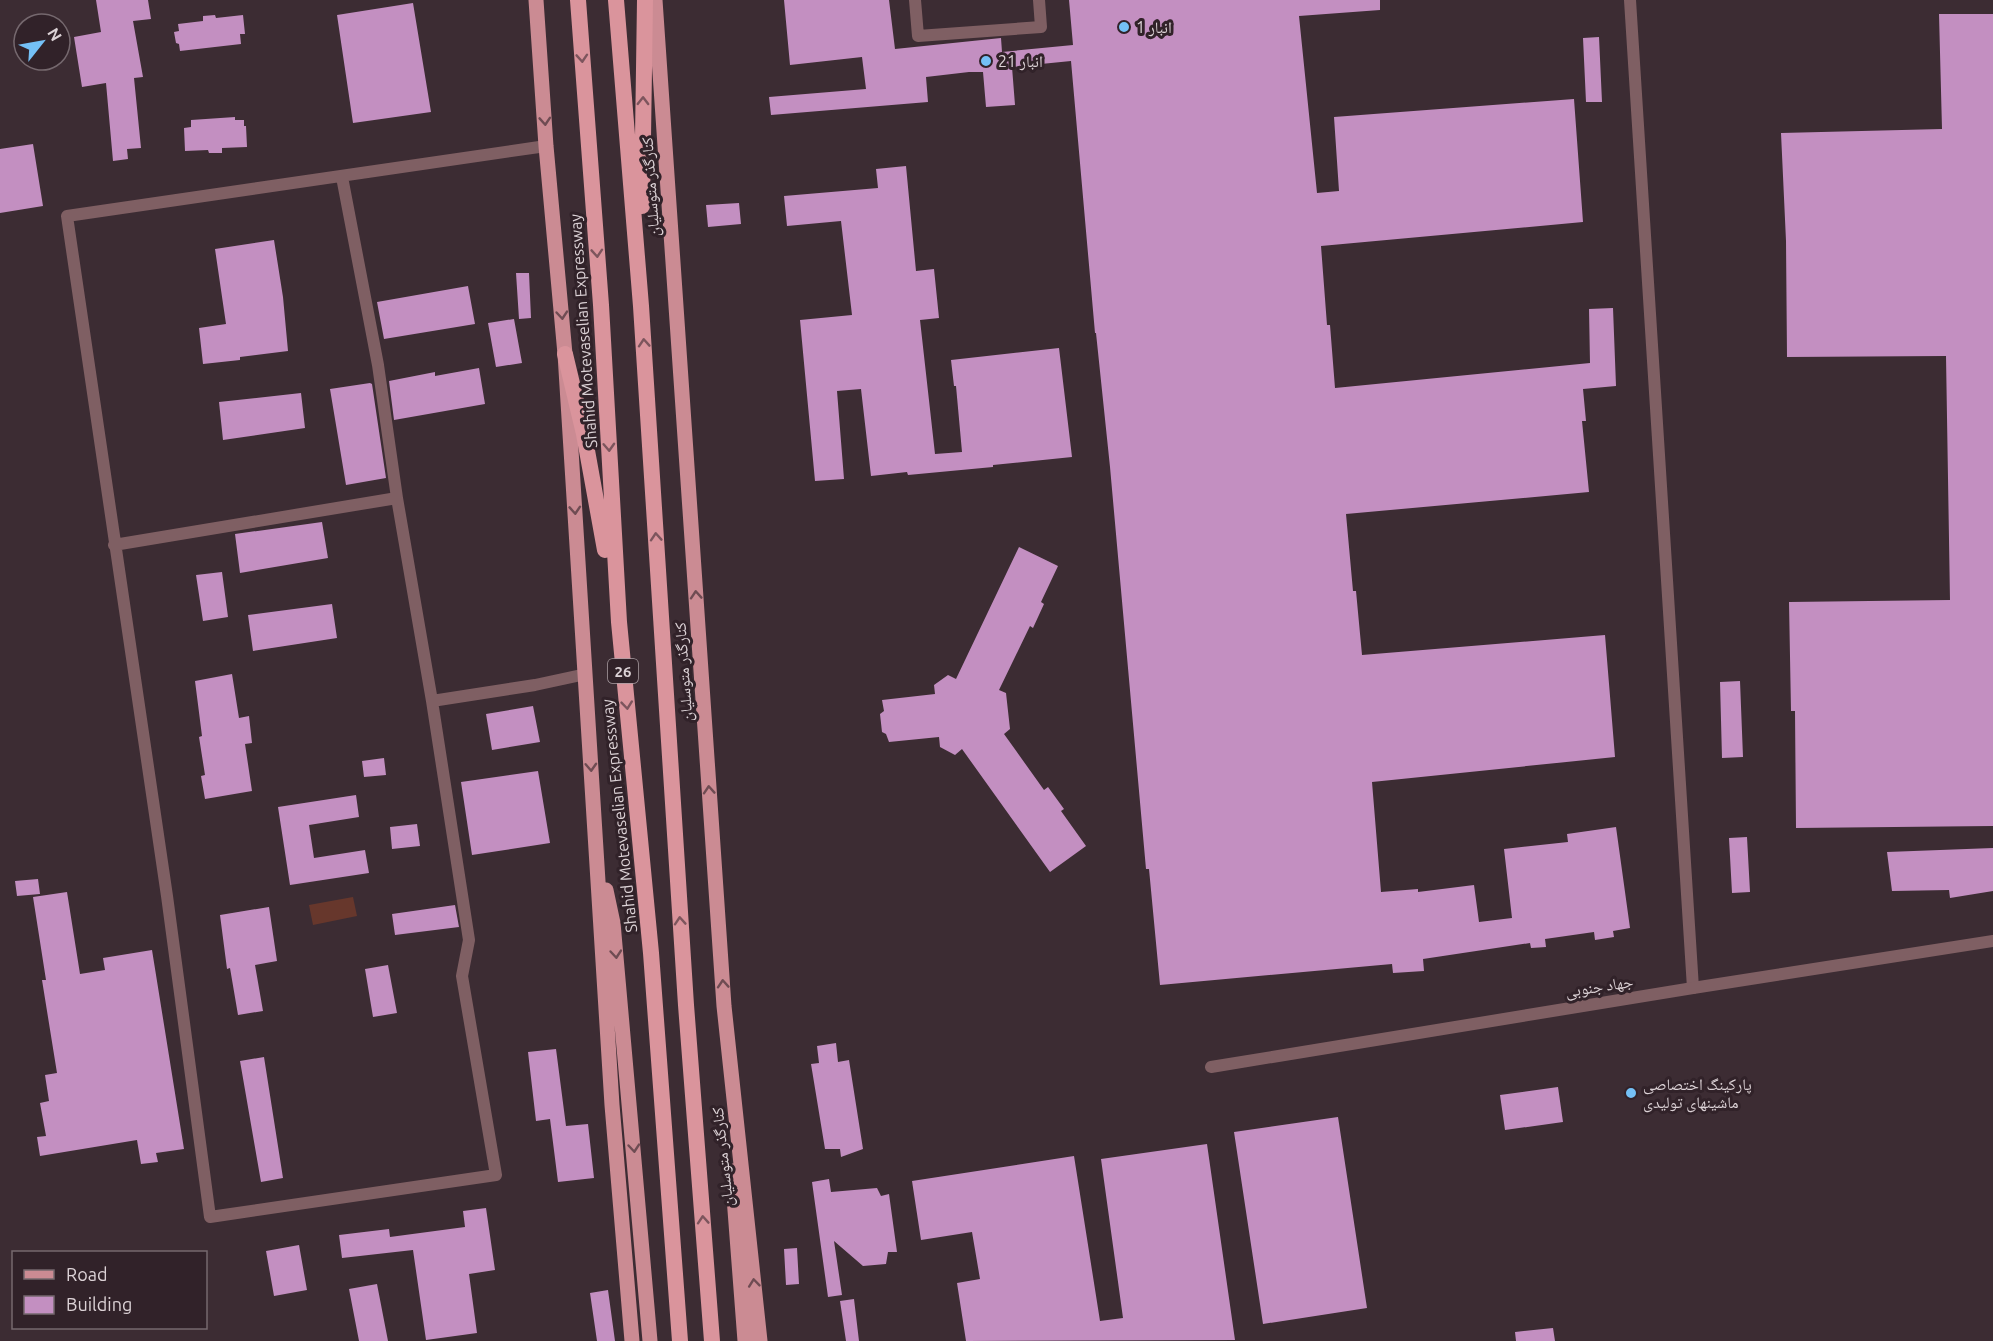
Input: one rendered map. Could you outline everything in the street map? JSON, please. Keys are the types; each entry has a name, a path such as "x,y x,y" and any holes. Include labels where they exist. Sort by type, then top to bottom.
{"highway":[{"name":"Shahid Motevaselian Expressway","path":"578,0 601,305 619,622 651,953 680,1341"},
{"path":"616,0 641,306 686,1005 712,1341"},
{"path":"641,306 645,0"},
{"path":"565,354 584,434 619,622"}],"main road":[{"path":"536,0 546,147 565,354 612,1106 632,1341"},
{"name":"کنارگذر متوسلیان","path":"655,0 726,1027 760,1341"},
{"path":"594,834 613,923 650,1341"},
{"path":"726,1027 731,1161 745,1341"}],"street":[{"path":"915,0 918,36 1041,27 1039,0"},
{"path":"1630,0 1693,988"},
{"path":"342,177 378,366 397,498 432,700 469,940 462,976 496,1175 210,1217 167,896 67,216 546,147"},
{"path":"114,545 397,498"},
{"path":"432,700 535,685 586,674"},
{"name":"جهاد جنوبی","path":"1211,1067 1993,941"}],"shaded area":[{"path":"353,897 357,916 313,925 309,905"}],"building":[{"path":"96,0 148,0 151,19 133,21 143,77 134,78 141,148 127,149 128,159 113,161 106,83 82,87 74,37 101,32"},
{"path":"784,0 889,0 895,49 1001,38 1002,52 1073,45 1069,0 1380,0 1380,10 1299,16 1317,193 1339,191 1334,117 1574,99 1583,222 1321,246 1335,388 1590,363 1589,309 1613,308 1616,386 1583,389 1586,421 1582,421 1589,492 1346,514 1362,655 1605,635 1615,757 1372,782 1381,892 1418,889 1418,892 1474,885 1479,922 1512,918 1504,849 1568,842 1567,834 1616,827 1630,928 1613,931 1614,937 1595,940 1594,932 1545,939 1546,947 1531,948 1530,943 1423,959 1424,971 1393,973 1392,964 1160,985 1149,869 1146,869 1071,61 1012,67 1015,105 986,107 983,72 969,72 926,77 928,102 771,115 769,97 866,89 862,57 790,65"},
{"path":"413,3 431,112 353,123 337,15"},
{"path":"1939,14 1993,14 1993,826 1796,828 1795,711 1791,711 1789,602 1950,600 1946,356 1787,357 1786,241 1781,133 1942,129"},
{"path":"215,15 216,18 243,15 245,34 240,34 241,44 180,51 174,32 179,31 178,24 203,21 203,16"},
{"path":"1599,37 1602,102 1586,102 1583,38"},
{"path":"235,117 235,120 244,120 247,147 222,148 222,153 209,153 208,150 185,151 184,128 191,127 191,120"},
{"path":"33,144 43,206 0,213 0,149"},
{"path":"906,166 916,271 934,269 939,318 920,320 935,454 962,452 956,386 954,386 951,360 1059,348 1072,457 993,465 993,467 871,476 861,389 837,391 844,479 815,481 800,320 852,315 841,221 787,226 784,196 878,188 876,169"},
{"path":"739,203 741,224 708,227 706,205"},
{"path":"274,240 288,351 203,364 199,328 226,324 215,249"},
{"path":"516,273 529,273 531,318 519,319"},
{"path":"468,286 475,324 384,339 377,302"},
{"path":"514,319 522,363 496,367 488,323"},
{"path":"479,368 485,404 394,420 389,381 435,372 435,376"},
{"path":"372,384 386,478 346,485 330,389"},
{"path":"301,393 305,428 223,440 219,402"},
{"path":"322,522 328,558 240,573 235,534"},
{"path":"1019,547 1058,566 1041,602 1044,604 1033,628 1030,626 999,690 1006,693 1010,729 1004,734 1044,790 1048,787 1064,809 1061,811 1086,846 1050,872 962,749 955,755 940,747 939,737 889,742 886,734 882,732 880,714 884,711 882,700 935,694 934,685 948,675 956,679"},
{"path":"222,572 228,617 203,621 196,575"},
{"path":"332,604 337,638 253,651 248,615"},
{"path":"232,674 239,718 249,716 252,743 245,744 252,791 205,799 201,776 205,775 199,737 202,736 195,681"},
{"path":"1740,681 1743,757 1722,758 1720,682"},
{"path":"533,706 540,742 492,750 486,714"},
{"path":"384,758 386,775 364,777 362,761"},
{"path":"538,771 550,843 472,855 461,782"},
{"path":"356,795 359,817 309,825 314,858 365,850 369,873 290,885 278,807"},
{"path":"417,824 420,846 392,849 390,827"},
{"path":"1747,837 1750,892 1732,893 1729,838"},
{"path":"1993,848 1993,891 1950,898 1949,890 1892,891 1887,852"},
{"path":"38,879 40,894 17,896 15,881"},
{"path":"67,892 80,974 105,970 103,958 152,950 184,1149 156,1153 158,1162 141,1164 137,1140 40,1156 37,1137 46,1136 40,1103 49,1101 45,1075 57,1073 42,980 46,980 33,897"},
{"path":"455,905 459,927 395,935 392,914"},
{"path":"269,907 277,961 255,965 263,1011 238,1015 230,968 227,969 220,915"},
{"path":"388,965 397,1013 373,1017 365,969"},
{"path":"836,1043 838,1062 849,1060 863,1149 841,1157 840,1149 825,1149 811,1064 819,1063 817,1046"},
{"path":"556,1049 566,1126 588,1124 594,1178 558,1182 550,1119 536,1121 528,1052"},
{"path":"264,1057 283,1178 261,1182 240,1061"},
{"path":"1558,1087 1563,1122 1505,1130 1500,1095"},
{"path":"1338,1117 1367,1308 1263,1324 1234,1132"},
{"path":"1207,1144 1235,1340 966,1341 957,1283 980,1279 972,1232 921,1240 912,1181 1074,1156 1100,1321 1123,1318 1101,1159"},
{"path":"829,1179 831,1192 877,1188 881,1196 889,1194 897,1252 888,1252 886,1264 863,1266 834,1241 842,1295 828,1297 812,1182"},
{"path":"486,1208 495,1270 469,1274 477,1333 426,1340 413,1250 342,1258 339,1235 389,1229 390,1237 465,1227 463,1211"},
{"path":"299,1245 307,1290 274,1296 266,1251"},
{"path":"797,1248 799,1284 786,1285 784,1249"},
{"path":"377,1284 388,1341 359,1341 349,1289"},
{"path":"608,1290 615,1341 597,1341 590,1293"},
{"path":"854,1299 859,1341 846,1341 840,1301"},
{"path":"1553,1328 1555,1341 1516,1341 1515,1332"}],"place":[{"name":"انبار 1","path":"1124,27"},
{"name":"انبار 21","path":"986,61"},
{"name":"پارکینگ اختصاصی ماشینهای تولیدی","path":"1631,1093"}]}
